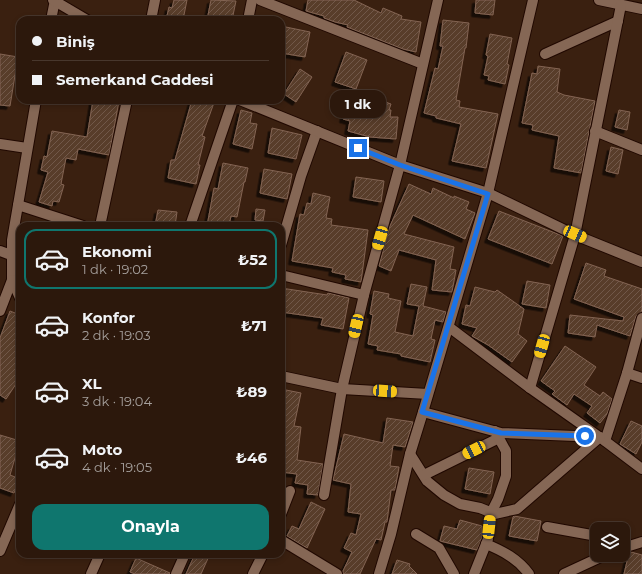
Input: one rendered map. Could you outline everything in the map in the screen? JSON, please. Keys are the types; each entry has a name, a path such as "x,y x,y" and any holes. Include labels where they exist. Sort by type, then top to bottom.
{"street":[{"path":"52,16 54,0 80,16"},
{"path":"152,16 155,0"},
{"path":"249,16 252,0"},
{"path":"260,0 423,64"},
{"path":"324,494 342,388 364,295 400,165 438,0"},
{"path":"379,574 391,534 410,454 422,412 488,194 533,0"},
{"path":"599,0 642,9"},
{"path":"530,388 575,234 621,5"},
{"path":"545,54 618,21"},
{"path":"16,289 12,280 12,240 35,104"},
{"path":"101,222 127,104"},
{"path":"191,222 232,104"},
{"path":"250,104 400,165 488,194 575,234 642,262"},
{"path":"595,131 642,150"},
{"path":"285,231 301,176 317,132"},
{"path":"0,144 27,148"},
{"path":"18,205 71,222"},
{"path":"0,251 11,255"},
{"path":"285,276 364,295"},
{"path":"0,311 12,280"},
{"path":"490,515 517,509 601,439 627,373 642,318"},
{"path":"448,326 530,388 642,469"},
{"path":"627,373 642,378"},
{"path":"285,377 342,388 428,394"},
{"path":"422,412 497,434 506,451 506,476 498,499 490,515 488,538 474,574"},
{"path":"424,475 501,433 601,439"},
{"path":"410,454 427,481 444,495 460,504 480,508 490,512 490,515"},
{"path":"285,504 290,491"},
{"path":"0,552 16,514"},
{"path":"547,527 590,535"},
{"path":"416,534 439,548 454,574"},
{"path":"285,542 337,574"},
{"path":"630,545 642,542"},
{"path":"486,544 507,553 524,567 529,574"},
{"path":"91,574 98,558"},
{"path":"176,574 183,558"},
{"path":"253,574 260,558"},
{"path":"564,574 590,562"}],"building":[{"path":"174,0 187,0 184,16 167,16 169,7 172,8"},
{"path":"211,0 236,1 233,16 208,16"},
{"path":"308,0 354,0 381,13 383,8 402,16 401,19 421,22 416,52 403,49 347,27 348,25 335,22 324,18 324,16 306,11"},
{"path":"476,0 495,0 493,15 475,13"},
{"path":"443,20 469,23 466,48 456,100 460,101 459,107 498,114 486,168 452,161 461,124 436,118 436,116 424,113 435,68 438,69 443,46 440,46"},
{"path":"285,27 310,32 305,57 285,54"},
{"path":"490,34 512,38 505,84 488,80 489,76 484,75 488,56 486,55"},
{"path":"346,52 367,60 356,89 335,82"},
{"path":"0,54 16,57 16,69 10,106 0,105"},
{"path":"538,66 560,69 557,92 564,95 595,101 581,173 554,168 559,136 532,130 533,125 522,123 532,73 537,74"},
{"path":"300,69 312,77 296,102 285,95"},
{"path":"351,90 380,98 380,100 391,104 389,110 391,110 390,117 398,117 396,139 370,137 348,131 350,121 343,119"},
{"path":"92,104 118,104 109,155 78,149 76,160 66,158 61,184 64,185 59,202 53,201 52,206 39,202 48,172 41,170 44,156 47,157 52,131 87,137"},
{"path":"191,104 214,104 202,136 205,137 198,165 200,165 196,184 168,178 171,160 175,160"},
{"path":"241,110 252,113 250,123 257,124 252,149 233,144"},
{"path":"619,110 630,112 627,130 615,127"},
{"path":"272,128 302,135 296,159 268,153"},
{"path":"611,147 623,150 618,174 606,171"},
{"path":"223,163 248,168 237,217 231,216 230,222 208,222 214,188 218,189"},
{"path":"264,169 292,174 287,199 260,193"},
{"path":"356,177 384,181 381,202 353,197"},
{"path":"409,184 431,194 433,188 454,198 454,196 469,202 466,209 475,213 465,239 413,215 404,234 454,247 450,269 456,270 452,292 432,290 436,260 399,250 391,271 379,266 390,226"},
{"path":"313,193 330,197 326,218 332,219 331,225 368,230 361,282 345,279 346,275 332,272 333,268 292,261 300,214 304,215 307,203 311,204"},
{"path":"256,209 265,210 263,221 255,220"},
{"path":"158,210 177,212 176,222 156,222"},
{"path":"499,211 563,236 552,264 488,239"},
{"path":"586,263 606,270 604,276 642,289 642,309 636,316 630,336 597,325 595,337 568,333 570,315 623,321 624,317 574,299"},
{"path":"527,281 550,285 546,308 522,304"},
{"path":"411,284 427,287 423,306 446,312 443,322 435,320 431,339 435,340 430,362 401,356 401,354 377,350 378,346 368,344 373,315 370,314 374,291 389,294 388,298 401,301 395,332 413,336 419,306 407,304"},
{"path":"475,287 495,292 497,290 524,309 518,334 527,341 512,362 472,336 477,328 462,324 466,305 470,306"},
{"path":"285,289 327,295 328,293 349,298 343,329 321,325 323,318 285,313"},
{"path":"10,311 16,313 16,384 6,399 0,395 0,338"},
{"path":"565,346 596,367 584,385 600,396 603,392 612,399 607,414 600,423 587,413 592,406 574,394 567,405 552,394 555,391 541,381"},
{"path":"285,390 301,393 294,426 301,427 297,460 323,464 318,495 307,494 308,485 295,483 297,474 285,472"},
{"path":"387,418 413,422 405,447 393,445 390,466 399,467 395,490 391,490 387,522 385,522 381,540 376,539 360,574 343,574 352,552 344,548 351,533 356,535 361,514 348,512 351,484 333,480 344,434 383,443"},
{"path":"631,421 642,426 642,442 636,454 620,444"},
{"path":"0,435 16,440 16,455 10,475 16,477 16,488 14,493 0,488"},
{"path":"469,468 494,472 490,494 465,489"},
{"path":"311,502 325,509 307,548 287,536 292,526 299,529"},
{"path":"514,516 541,521 537,541 509,536"},
{"path":"460,520 482,526 482,538 477,550 440,541 444,526 457,529"},
{"path":"630,552 642,555 642,574 624,574 627,562 630,562"},
{"path":"136,558 170,574 135,574 130,572"},
{"path":"193,558 208,558 201,574 186,574"},
{"path":"397,560 410,564 409,566 417,574 392,574"}],"route":[{"path":"358,148 400,165 488,194 422,412 501,433 585,436"}]}
